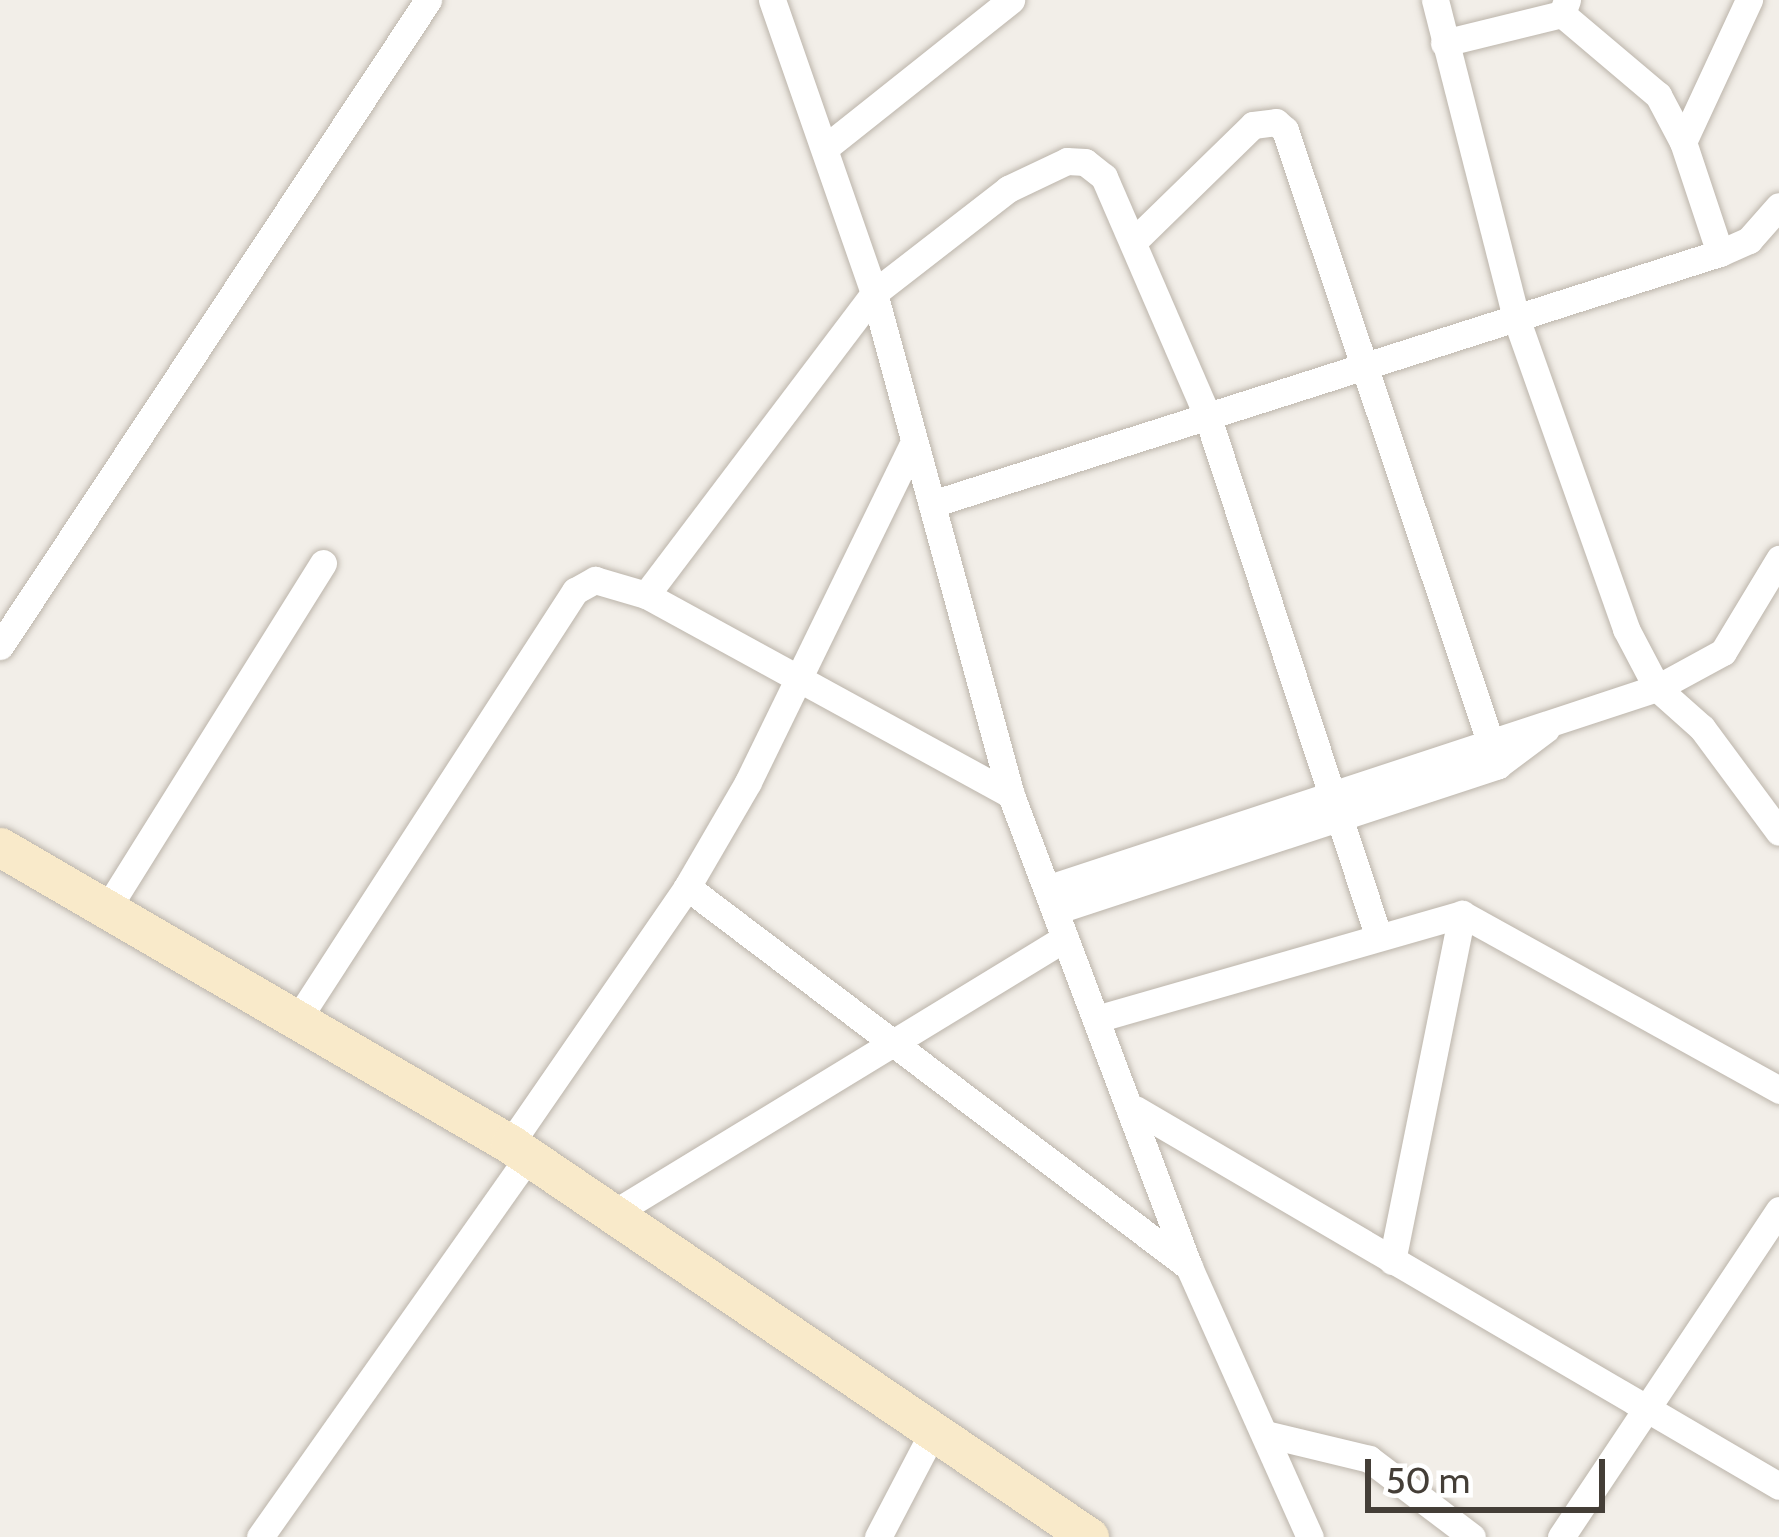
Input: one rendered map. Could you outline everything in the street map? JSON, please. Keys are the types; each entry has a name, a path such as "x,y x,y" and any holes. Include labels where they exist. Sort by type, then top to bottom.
{"street":[{"path":"0,646 428,0"},
{"path":"772,0 874,293 1011,795 1135,1108 1189,1267 1270,1436 1310,1537"},
{"path":"825,148 1011,0"},
{"path":"1435,0 1515,315 1626,629 1657,688 1702,728 1779,832"},
{"path":"1683,142 1749,0"},
{"path":"1444,43 1564,7 1658,95 1683,142 1720,253"},
{"path":"1134,241 1253,125 1276,122 1294,152 1494,753"},
{"path":"646,595 874,293 1007,189 1067,161 1105,177 1208,415 1340,806 1378,935"},
{"path":"935,503 1720,253 1749,240 1779,206"},
{"path":"260,1537 520,1150 687,887 799,680 914,442"},
{"path":"1055,898 1494,753 1657,688 1723,652 1779,559"},
{"path":"110,904 323,562"},
{"path":"299,1017 575,591 604,580 646,595 1011,795"},
{"path":"0,847 110,904 520,1150 1089,1537"},
{"path":"687,887 1189,1267"},
{"path":"1392,1261 1462,914"},
{"path":"1096,1019 1462,914 1779,1090"},
{"path":"614,1213 1065,938"},
{"path":"1135,1108 1779,1486"},
{"path":"1561,1537 1779,1210"},
{"path":"878,1537 933,1432"},
{"path":"1270,1436 1369,1459 1472,1537"}]}
